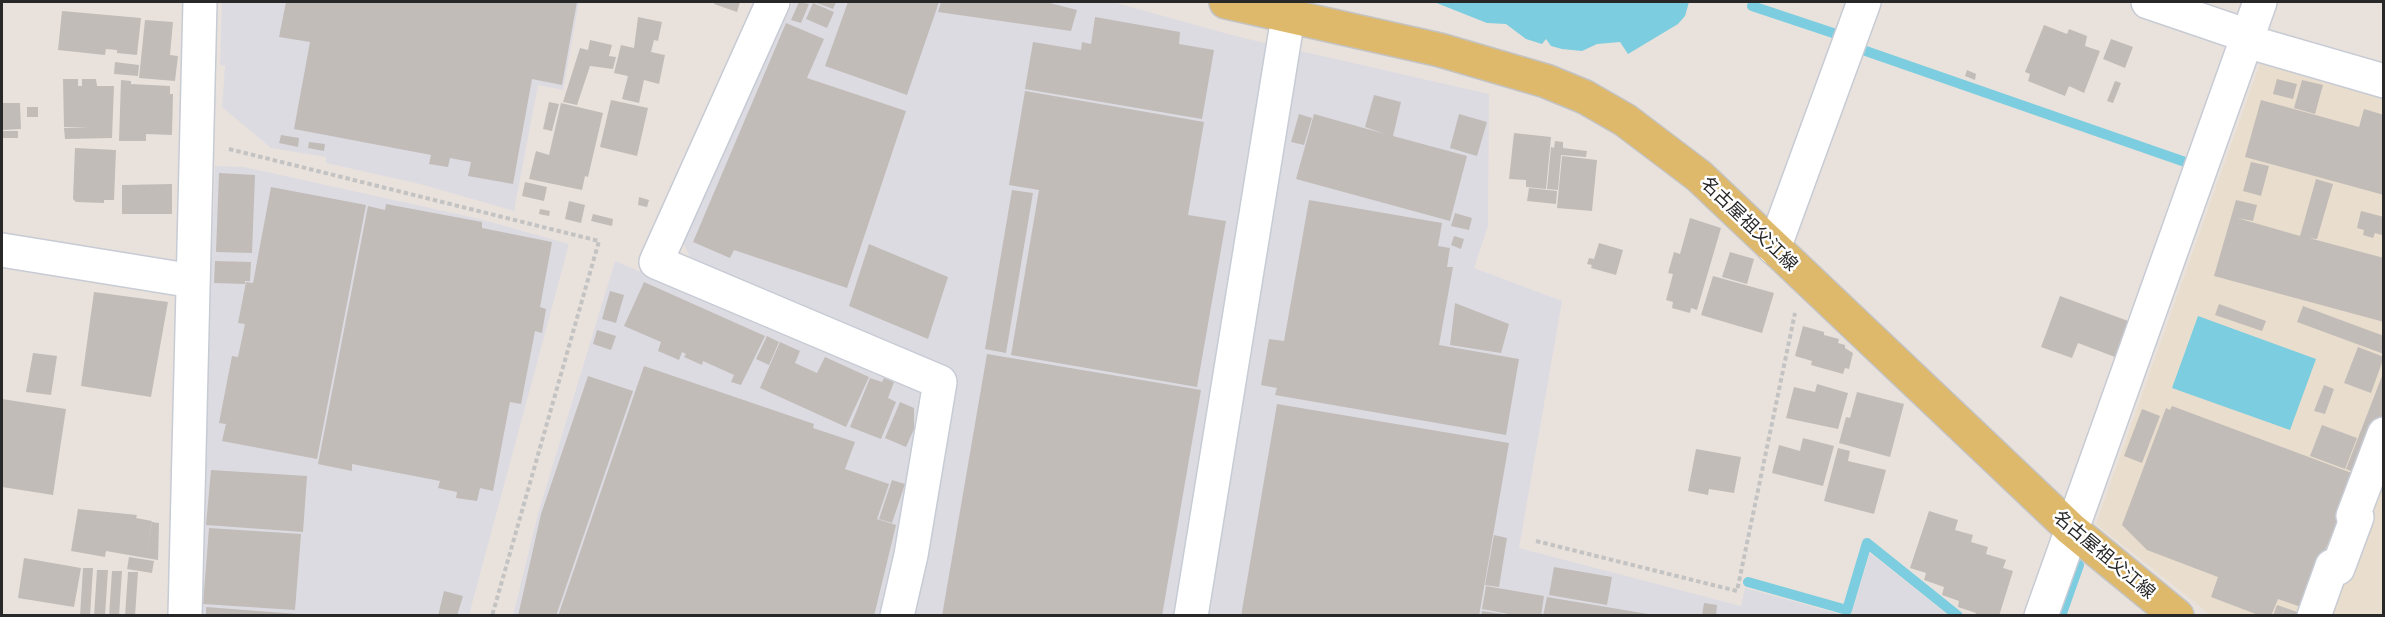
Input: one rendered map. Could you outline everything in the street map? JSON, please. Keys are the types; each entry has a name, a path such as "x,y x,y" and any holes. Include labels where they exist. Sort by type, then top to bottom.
{"main road":[{"name":"名古屋祖父江線","path":"1226,2 1440,50 1546,81 1585,96 1625,120 1699,176 2071,529 2177,615"}],"street":[{"path":"185,615 200,2"},
{"path":"773,2 656,262 940,382 911,555 897,615"},
{"path":"1774,248 1864,2"},
{"path":"2148,2 2247,38 2384,81"},
{"path":"2041,615 2260,2"},
{"path":"1191,615 1288,17"},
{"path":"2,250 193,281"},
{"path":"2314,615 2332,566 2338,568 2357,517 2353,516 2384,435"}],"path":[{"path":"197,141 599,241 492,615"},
{"path":"1536,541 1737,591 1802,276"}],"shaded area":[{"path":"222,2 579,2 563,90 538,85 514,211 420,184 326,163 326,157 271,148 222,107 225,66 220,65"},
{"path":"793,2 1113,2 1239,37 1489,94 1488,226 1474,268 1562,301 1519,548 1741,606 1745,588 1843,615 911,615 955,374 693,263 681,239"},
{"path":"2261,61 2383,95 2383,615 2211,615 2096,524"},
{"path":"215,166 244,167 480,219 569,244 469,615 198,616"},
{"path":"615,261 925,390 900,530 881,615 513,616 538,514"},
{"path":"1870,553 1948,615 1851,615"}],"water":[{"path":"1434,2 1689,2 1685,16 1678,24 1628,54 1620,42 1597,44 1582,51 1551,46 1546,39 1542,44 1526,39 1506,24 1487,23"},
{"path":"2198,316 2316,359 2290,430 2172,388"}],"building":[{"path":"286,2 577,2 562,85 532,79 513,184 468,176 471,162 450,158 448,167 429,164 431,155 294,129 310,42 279,37"},
{"path":"715,2 740,2 737,12 714,4"},
{"path":"799,2 809,4 801,23 791,20"},
{"path":"814,2 836,2 833,9"},
{"path":"848,2 939,2 907,95 825,66"},
{"path":"941,2 1046,2 1077,10 1071,31 938,12"},
{"path":"813,3 834,12 827,28 806,19"},
{"path":"62,11 141,18 137,55 117,53 117,50 106,49 105,55 58,50"},
{"path":"638,17 662,22 658,41 654,40 651,52 665,55 659,84 644,80 639,103 622,99 628,76 614,73 621,45 634,48"},
{"path":"1095,17 1180,32 1179,44 1214,50 1202,119 1025,89 1033,42 1081,50 1082,42 1091,44"},
{"path":"145,20 173,22 170,55 178,56 175,81 139,78"},
{"path":"786,23 824,39 807,78 906,111 847,288 734,250 730,258 693,242"},
{"path":"2044,25 2067,34 2069,29 2087,36 2085,46 2100,51 2084,93 2069,86 2065,96 2028,81 2030,74 2025,72"},
{"path":"2111,39 2133,47 2125,68 2103,59"},
{"path":"590,40 612,45 609,56 616,57 613,69 590,66 577,105 563,102 580,48 588,50"},
{"path":"115,62 139,65 138,76 114,74"},
{"path":"1967,70 1976,74 1975,80 1965,76"},
{"path":"63,79 78,79 78,86 82,86 82,79 96,79 97,86 114,86 112,138 65,139 64,128 89,127 64,127"},
{"path":"2277,79 2297,84 2293,99 2273,94"},
{"path":"121,80 131,81 131,84 170,86 170,94 173,94 172,135 146,134 146,141 119,141"},
{"path":"2302,80 2323,85 2315,114 2294,108"},
{"path":"2115,81 2121,83 2113,103 2107,101"},
{"path":"1025,91 1204,122 1188,215 1226,221 1197,387 1011,355 1039,190 1009,185"},
{"path":"1374,95 1401,102 1393,136 1467,156 1450,221 1296,179 1314,114 1385,134 1365,127"},
{"path":"611,100 648,108 637,156 600,147"},
{"path":"2261,100 2359,127 2364,109 2384,115 2384,195 2245,157"},
{"path":"549,102 559,104 552,131 543,129"},
{"path":"2,103 20,103 21,129 2,130"},
{"path":"561,103 603,113 588,177 585,176 582,190 529,179 536,151 549,155"},
{"path":"27,107 38,107 38,117 27,117"},
{"path":"1299,114 1312,118 1304,145 1291,142"},
{"path":"1459,114 1487,122 1477,156 1450,148"},
{"path":"2,131 18,131 18,138 2,138"},
{"path":"1514,133 1551,137 1546,189 1526,187 1526,180 1509,179"},
{"path":"281,135 299,138 298,147 279,143"},
{"path":"1555,141 1563,142 1563,148 1587,151 1586,157 1561,155 1558,190 1547,189 1551,147 1554,148"},
{"path":"309,142 325,144 324,151 308,148"},
{"path":"75,148 116,150 114,200 104,200 104,203 76,202 73,199"},
{"path":"1562,156 1597,160 1592,211 1557,208"},
{"path":"2251,162 2269,166 2261,196 2243,191"},
{"path":"219,173 255,175 252,253 216,252"},
{"path":"2316,179 2333,184 2317,239 2309,238 2384,258 2384,322 2214,276 2236,200 2257,205 2253,221 2237,218 2300,236"},
{"path":"525,182 547,187 544,201 522,196"},
{"path":"172,184 172,214 122,214 122,185"},
{"path":"271,187 366,205 317,459 222,441 226,424 219,423 232,356 238,357 245,324 238,323 246,282 253,283"},
{"path":"1529,188 1557,191 1556,204 1527,201"},
{"path":"1012,190 1033,193 1006,353 985,349"},
{"path":"639,197 649,200 647,207 638,205"},
{"path":"1309,200 1442,223 1438,246 1450,248 1447,267 1453,267 1439,345 1519,359 1506,435 1275,395 1277,388 1261,385 1269,339 1284,341"},
{"path":"569,201 585,205 581,223 565,219"},
{"path":"386,204 482,222 482,228 552,242 540,307 546,309 542,333 535,331 521,404 510,402 493,491 480,488 477,501 456,498 457,492 438,488 440,481 352,464 352,471 318,464 368,206 385,210"},
{"path":"540,209 550,211 549,216 539,214"},
{"path":"2361,211 2384,217 2382,235 2375,233 2373,238 2363,235 2364,230 2357,228"},
{"path":"1455,213 1472,218 1469,230 1451,226"},
{"path":"593,214 613,219 612,226 591,221"},
{"path":"1690,218 1721,228 1697,310 1691,308 1690,313 1672,308 1673,302 1666,300 1673,274 1668,273 1674,252 1680,254"},
{"path":"1454,236 1464,239 1461,249 1451,245"},
{"path":"1599,243 1623,250 1616,275 1591,268 1592,265 1587,264 1589,258 1594,259"},
{"path":"869,244 948,277 928,339 849,306"},
{"path":"1730,252 1754,259 1747,284 1722,277"},
{"path":"215,261 251,262 250,281 245,281 245,284 214,283"},
{"path":"1713,276 1774,293 1762,333 1701,315"},
{"path":"644,282 765,336 741,385 731,382 734,375 703,361 702,365 684,357 686,354 682,352 679,360 658,351 661,342 624,326"},
{"path":"610,291 624,295 616,323 602,319"},
{"path":"94,292 168,302 151,397 81,386"},
{"path":"2060,296 2131,322 2115,357 2078,343 2072,358 2041,347"},
{"path":"1455,303 1509,324 1501,353 1450,345"},
{"path":"2219,304 2266,321 2262,331 2215,315"},
{"path":"2303,306 2384,336 2384,354 2297,322"},
{"path":"1803,326 1839,339 1838,343 1845,345 1845,348 1853,353 1849,369 1845,368 1843,374 1811,365 1812,361 1795,356"},
{"path":"597,330 616,336 611,350 593,344"},
{"path":"767,336 779,342 769,365 756,359"},
{"path":"780,342 800,351 795,363 817,373 825,357 869,377 846,427 760,388"},
{"path":"2358,347 2384,357 2371,393 2344,383"},
{"path":"33,353 57,356 51,395 26,392"},
{"path":"987,354 1201,390 1162,616 942,616"},
{"path":"644,366 814,424 813,428 855,442 845,469 889,484 877,519 896,525 874,616 558,616"},
{"path":"2384,371 2384,414 2361,475 2346,469"},
{"path":"588,376 633,391 556,616 518,616 541,514"},
{"path":"870,378 882,382 884,378 894,382 888,398 896,402 881,439 850,427"},
{"path":"1817,384 1848,393 1838,429 1786,418 1794,387 1815,392"},
{"path":"2324,385 2334,389 2325,414 2314,411"},
{"path":"1857,392 1904,404 1890,457 1839,443 1846,417 1850,418"},
{"path":"2,399 66,409 53,495 2,487"},
{"path":"900,402 914,408 914,429 906,447 885,438"},
{"path":"1277,404 1509,443 1479,616 1241,616"},
{"path":"2172,406 2357,475 2301,607 2278,599 2271,616 2261,616 2211,597 2218,577 2147,550 2122,525 2166,408 2170,410"},
{"path":"2142,409 2160,416 2142,463 2124,456"},
{"path":"2322,425 2357,438 2345,469 2310,456"},
{"path":"1803,438 1834,446 1823,486 1772,473 1779,445 1800,451"},
{"path":"1838,448 1850,451 1848,461 1886,470 1874,514 1824,501"},
{"path":"1696,449 1741,457 1734,493 1709,489 1708,495 1688,491"},
{"path":"211,470 307,476 303,532 206,525"},
{"path":"892,480 905,484 892,523 879,519"},
{"path":"78,509 137,515 136,518 152,521 146,558 106,551 105,557 71,551"},
{"path":"1929,511 1958,520 1955,530 1973,535 1971,542 1988,547 1986,554 2006,560 2003,568 2013,571 1999,616 1975,616 1976,613 1958,607 1959,601 1942,595 1944,587 1924,580 1926,573 1910,568"},
{"path":"152,522 159,523 158,560 146,558"},
{"path":"209,528 301,534 295,610 203,604"},
{"path":"1494,535 1507,538 1499,587 1485,585"},
{"path":"129,557 154,561 152,573 127,569"},
{"path":"24,558 81,568 74,607 18,598"},
{"path":"1554,567 1612,577 1607,605 1549,595"},
{"path":"83,568 93,568 90,616 80,616"},
{"path":"97,570 108,570 105,616 94,616"},
{"path":"112,571 122,571 119,616 109,616"},
{"path":"128,572 138,572 135,616 125,616"},
{"path":"1486,586 1544,596 1541,616 1519,616 1482,609"},
{"path":"444,591 463,596 457,616 438,616"},
{"path":"1547,597 1648,614 1648,616 1543,616"},
{"path":"1704,603 1717,605 1716,616 1702,616"},
{"path":"2277,605 2300,613 2299,616 2273,616"},
{"path":"206,607 298,614 298,616 206,616"},
{"path":"1482,611 1503,614 1503,616 1481,616"}],"waterway":[{"path":"1752,6 1836,34"},
{"path":"1860,49 2188,163"},
{"path":"1748,582 1847,610 1867,543 1958,616"},
{"path":"2061,616 2079,565"}]}
